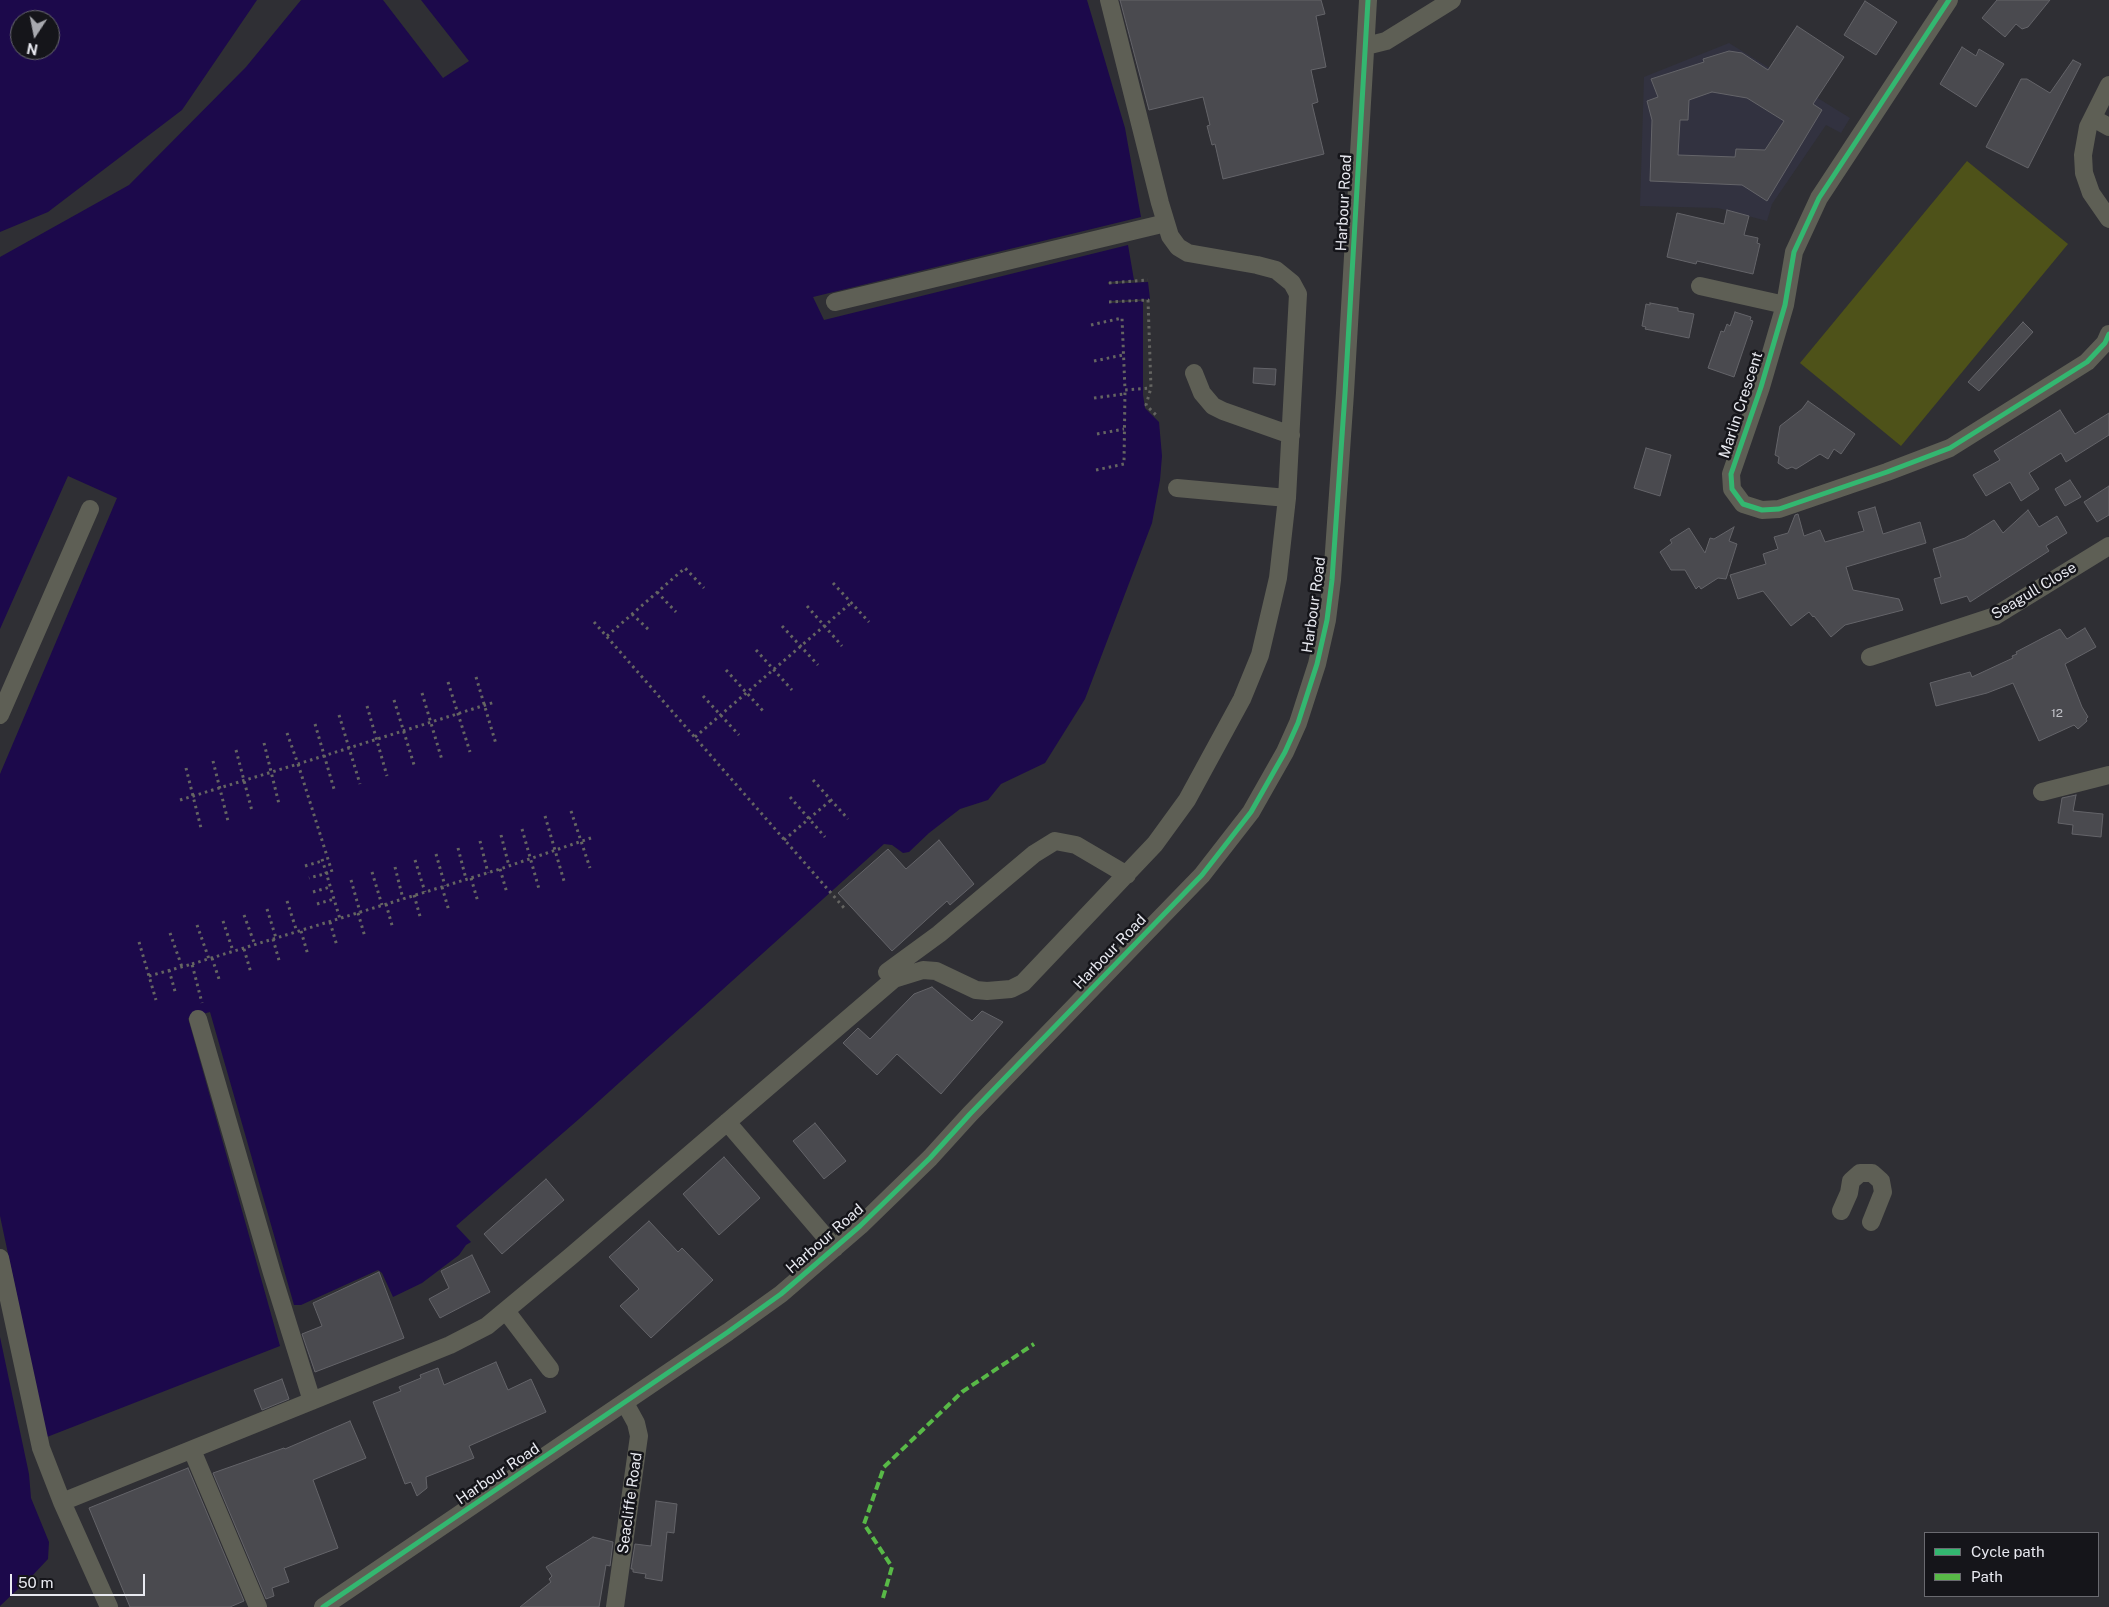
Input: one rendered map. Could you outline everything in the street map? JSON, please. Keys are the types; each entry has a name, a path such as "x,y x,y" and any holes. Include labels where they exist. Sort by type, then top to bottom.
{"street":[{"path":"62,1502 467,1338 487,1326 894,979 923,970 936,971 976,990 1011,989 1022,983 1155,844 1187,800 1242,698 1260,655 1278,578 1287,498 1298,294 1292,283 1276,270 1188,253 1174,242 1166,223 1109,0"},
{"name":"Harbour Road","path":"323,1607 625,1403 780,1294 835,1248 930,1158 970,1114 1202,875 1251,812 1285,752 1295,730 1317,664 1327,620 1332,580 1368,0"},
{"path":"1366,46 1386,41 1452,0"},
{"name":"Marlin Crescent","path":"1949,0 1819,198 1794,252 1785,305 1761,387 1731,474 1732,489 1743,504 1762,510 1779,509 1950,448 2087,362 2105,343 2109,334"},
{"path":"2109,85 2088,127 2083,155 2084,173 2091,193 2109,219"},
{"path":"2093,118 2109,127"},
{"path":"835,302 1166,223"},
{"path":"1700,286 1785,305"},
{"path":"1194,373 1202,393 1213,406 1222,411 1291,435"},
{"path":"1177,488 1287,498"},
{"path":"0,716 90,509"},
{"name":"Seagull Close","path":"1870,658 1995,616 2109,546"},
{"path":"2042,792 2109,775"},
{"path":"887,972 939,934 1034,854 1055,842 1076,845 1127,875"},
{"path":"201,1016 272,1273 312,1401"},
{"path":"726,1122 835,1248"},
{"path":"1842,1210 1848,1198 1851,1181 1860,1173 1872,1173 1881,1181 1883,1192 1871,1222"},
{"path":"0,1258 41,1448 62,1502 109,1607"},
{"path":"506,1311 550,1369"},
{"name":"Seacliffe Road","path":"615,1607 638,1436 636,1423 625,1403"},
{"path":"192,1450 258,1607"}],"path":[{"path":"1109,283 1148,280"},
{"path":"1109,302 1148,300 1151,388 1146,404 1156,415"},
{"path":"1091,324 1122,318 1124,355 1124,464 1096,470"},
{"path":"1094,361 1124,355"},
{"path":"1094,398 1151,388"},
{"path":"1097,434 1124,429"},
{"path":"607,636 685,568 704,588"},
{"path":"833,583 869,622"},
{"path":"658,592 676,612"},
{"path":"694,737 851,603"},
{"path":"807,606 842,646"},
{"path":"632,614 650,631"},
{"path":"594,622 845,909"},
{"path":"782,626 818,665"},
{"path":"756,650 792,690"},
{"path":"726,670 764,712"},
{"path":"476,677 496,744"},
{"path":"448,682 470,752"},
{"path":"422,693 442,760"},
{"path":"703,696 738,735"},
{"path":"394,700 415,768"},
{"path":"180,800 496,702"},
{"path":"367,706 387,776"},
{"path":"338,715 360,784"},
{"path":"315,724 334,789"},
{"path":"287,733 332,872 309,878"},
{"path":"264,743 279,804"},
{"path":"236,750 252,811"},
{"path":"213,761 228,821"},
{"path":"186,768 201,828"},
{"path":"813,780 848,819"},
{"path":"790,797 825,837"},
{"path":"784,840 831,800"},
{"path":"571,811 590,868"},
{"path":"545,816 564,881"},
{"path":"522,829 539,888"},
{"path":"502,836 509,866"},
{"path":"149,976 340,919 500,869 591,838"},
{"path":"480,841 488,872"},
{"path":"458,848 466,879"},
{"path":"436,854 449,911"},
{"path":"305,866 322,860 340,919"},
{"path":"416,860 425,892"},
{"path":"395,867 403,899"},
{"path":"500,869 507,893"},
{"path":"372,872 393,929"},
{"path":"471,878 478,902"},
{"path":"351,880 365,937"},
{"path":"313,892 330,887"},
{"path":"414,895 421,920"},
{"path":"317,904 334,898"},
{"path":"287,901 308,955"},
{"path":"266,909 280,964"},
{"path":"244,915 255,945"},
{"path":"223,921 233,952"},
{"path":"330,922 337,946"},
{"path":"196,925 220,982"},
{"path":"170,933 182,967"},
{"path":"139,942 156,1000"},
{"path":"244,949 251,973"},
{"path":"192,964 201,1016"},
{"path":"169,970 176,995"}],"shaded area":[{"path":"0,0 257,0 182,110 48,212 0,232"},
{"path":"301,0 383,0 443,78 469,61 421,0 1087,0 1125,128 1141,217 813,297 824,320 1128,245 1134,280 1108,282 1108,284 1148,282 1150,299 1110,301 1110,303 1143,301 1143,395 1145,408 1159,422 1162,456 1160,480 1152,523 1085,699 1045,763 1001,784 988,800 960,809 929,833 909,852 903,853 892,845 884,844 579,1119 456,1226 471,1242 466,1245 459,1255 422,1283 393,1297 382,1273 378,1270 301,1305 294,1305 210,1012 188,1018 280,1346 47,1437 0,1216 0,774 117,498 68,476 0,629 0,257 129,185 246,67"},
{"path":"1729,43 1850,118 1841,133 1826,125 1772,204 1767,221 1718,208 1640,206 1644,77"},
{"path":"0,1337 29,1474 31,1498 49,1542 48,1559 0,1606"}],"green space":[{"path":"1967,161 2068,244 1901,446 1800,363"}],"building":[{"path":"1120,0 1321,0 1325,14 1316,16 1326,67 1311,70 1318,102 1312,104 1324,154 1223,179 1215,144 1212,145 1207,126 1210,125 1203,97 1149,110"},
{"path":"1997,0 2050,0 2028,27 2022,29 2016,24 2005,37 1982,18"},
{"path":"1865,1 1897,22 1876,55 1844,35"},
{"path":"1797,26 1844,57 1813,104 1822,110 1767,201 1742,185 1650,181 1652,120 1647,101 1658,97 1651,79 1704,62 1703,59 1729,51 1742,53 1768,70","holes":["1712,92 1747,98 1784,121 1765,150 1736,149 1735,157 1678,155 1680,120 1688,120 1689,100"]},
{"path":"1962,47 1976,56 1979,49 2004,64 1976,107 1940,84"},
{"path":"2073,60 2081,64 2028,168 1986,147 2021,79 2027,79 2050,93"},
{"path":"1727,210 1749,216 1744,235 1758,238 1757,243 1760,244 1753,274 1697,261 1696,264 1667,257 1677,213 1724,224"},
{"path":"1650,303 1678,308 1678,311 1694,314 1689,338 1645,329 1646,327 1642,326 1646,304 1650,305"},
{"path":"1735,312 1751,317 1750,320 1753,321 1734,377 1708,368 1721,331 1724,332 1727,324 1730,326"},
{"path":"2023,322 2033,332 1979,391 1968,382"},
{"path":"1254,368 1276,369 1275,385 1253,383"},
{"path":"1808,401 1855,434 1841,454 1834,449 1828,459 1820,454 1796,469 1792,467 1787,469 1778,463 1779,457 1775,455 1780,426 1802,409"},
{"path":"2060,410 2075,434 2109,413 2109,435 2066,462 2061,453 2029,473 2039,489 2021,501 2010,482 1986,496 1973,475 2000,460 1994,451"},
{"path":"1646,448 1671,455 1660,496 1634,488"},
{"path":"2070,480 2081,497 2065,506 2055,489"},
{"path":"2109,486 2109,515 2097,522 2084,502"},
{"path":"1875,507 1883,534 1920,522 1926,543 1846,567 1853,590 1899,599 1903,610 1845,625 1831,637 1809,612 1791,626 1763,591 1738,599 1730,575 1766,564 1763,554 1778,549 1774,537 1788,533 1795,515 1798,514 1804,536 1820,530 1825,542 1864,531 1858,512"},
{"path":"2028,510 2039,527 2057,516 2067,533 2046,546 2049,551 1970,602 1967,596 1941,604 1934,579 1941,577 1933,549 1965,538 1994,520 2003,533"},
{"path":"1734,527 1729,541 1737,544 1726,579 1718,578 1701,589 1699,586 1696,589 1685,570 1671,570 1660,552 1672,543 1670,540 1689,528 1705,553 1710,538 1714,539"},
{"path":"2085,628 2096,647 2065,664 2082,707 2088,717 2087,721 2078,729 2074,725 2039,741 2013,683 1987,693 1936,706 1930,683 1970,672 1972,677 2013,658 2012,656 2017,654 2016,652 2060,629 2067,639"},
{"path":"2076,795 2073,811 2103,814 2101,837 2072,834 2073,825 2058,823 2062,798"},
{"path":"939,840 974,884 950,905 947,901 892,951 838,893 888,849 906,869"},
{"path":"932,987 972,1021 982,1011 1003,1022 941,1094 897,1054 877,1075 843,1043 858,1028 870,1039 914,994"},
{"path":"815,1123 846,1161 824,1179 793,1141"},
{"path":"724,1157 760,1198 719,1235 683,1194"},
{"path":"546,1179 564,1200 502,1254 484,1234"},
{"path":"649,1221 678,1252 682,1248 713,1280 651,1338 620,1306 639,1289 609,1257"},
{"path":"472,1255 490,1292 440,1318 429,1299 449,1288 441,1271"},
{"path":"379,1272 404,1338 315,1372 302,1334 322,1326 313,1303"},
{"path":"496,1362 508,1390 531,1379 546,1412 469,1446 474,1458 426,1477 427,1488 417,1496 411,1482 405,1484 373,1402 401,1391 399,1387 421,1378 420,1375 438,1368 444,1385"},
{"path":"282,1379 289,1399 262,1410 254,1390"},
{"path":"350,1421 366,1458 313,1480 338,1548 284,1568 289,1582 272,1588 274,1596 266,1599 213,1473 285,1449"},
{"path":"188,1468 244,1601 230,1607 130,1607 89,1508"},
{"path":"656,1501 677,1504 674,1533 667,1532 662,1581 645,1578 646,1574 633,1572 633,1569 631,1569 635,1544 651,1546"},
{"path":"593,1537 613,1542 610,1566 606,1565 599,1607 520,1607 551,1582 549,1579 552,1576 546,1567"}],"marked path":[{"path":"883,1598 892,1567 864,1524 884,1467 962,1392 1034,1344"}],"cycle path":[{"path":"323,1607 781,1294 860,1226 930,1158 970,1114 1202,875 1251,812 1285,752 1298,723 1317,664 1327,620 1332,580 1345,393 1368,0"},
{"path":"1949,0 1819,198 1794,252 1785,305 1761,387 1731,474 1732,489 1743,504 1762,510 1779,509 1950,448 2087,362 2105,343 2109,334"}]}
